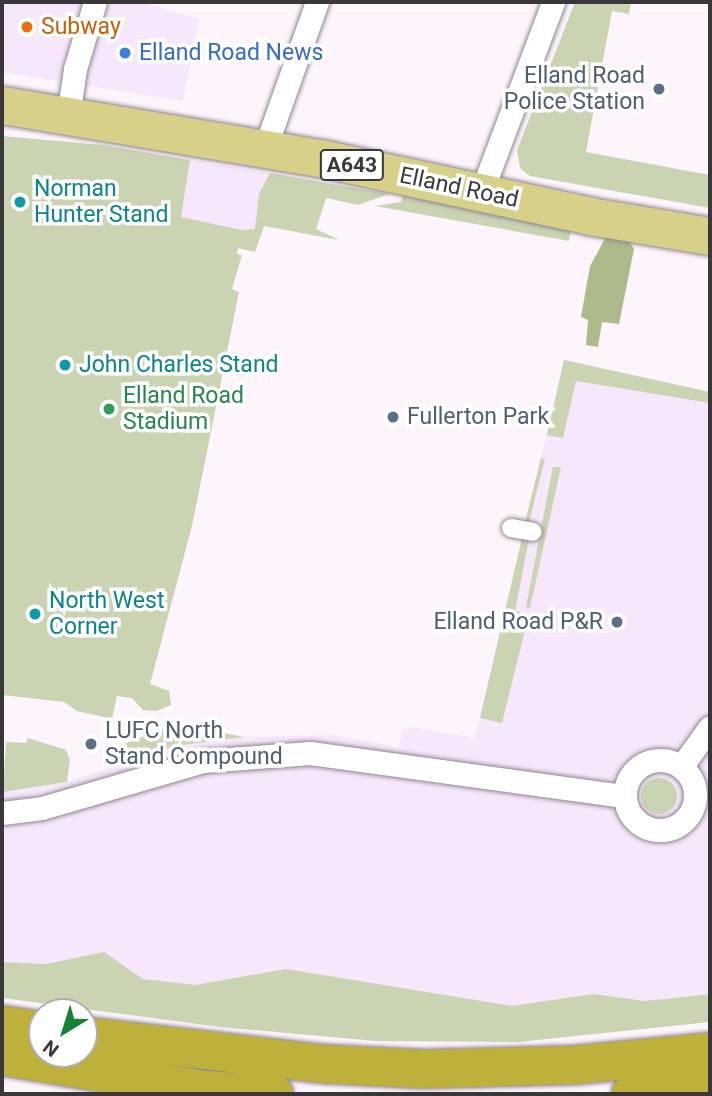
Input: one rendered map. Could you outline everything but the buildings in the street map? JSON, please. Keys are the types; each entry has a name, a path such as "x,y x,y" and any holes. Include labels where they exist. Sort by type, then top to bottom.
{"highway":[{"path":"2,1025 28,1029"},
{"path":"98,1039 324,1064 423,1069 575,1065 710,1052"},
{"path":"2,1056 205,1090 274,1094"},
{"path":"631,1094 710,1086"}],"main road":[{"name":"Elland Road","path":"2,105 265,148 481,193 710,236"}],"street":[{"path":"68,116 75,69 95,2"},
{"path":"265,148 317,2"},
{"path":"481,193 553,2"},
{"path":"511,528 533,532"},
{"path":"681,766 710,727"},
{"path":"2,813 42,808 203,761 296,754 351,756 624,796"},
{"path":"660,760 681,766 695,786 696,799 692,811 675,828 651,830 640,825 626,808 624,796 626,785 638,767 660,760"}],"shaded area":[{"path":"2,2 140,2 199,19 183,101 2,72"},
{"path":"190,160 331,184 316,231 265,222 255,233 181,217"},
{"name":"Elland Road P&R","path":"564,360 710,392 710,994 659,999 651,1005 508,1016 2,967 2,792 67,782 175,746 244,737 334,735 399,747 402,731 411,727 475,738"}],"green space":[{"path":"575,2 631,2 629,14 612,11 586,152 710,175 710,208 530,176 520,168 517,150"},
{"name":"Elland Road Stadium","path":"2,136 103,145 190,160 181,217 242,230 255,229 259,194 270,173 389,194 358,205 326,198 316,229 339,240 264,226 255,252 238,248 237,254 242,255 232,289 239,292 192,526 150,684 169,691 171,705 156,711 143,710 132,698 117,696 112,719 77,711 64,702 2,695"},
{"path":"403,196 571,228 569,241 375,206 401,202"},
{"path":"607,235 630,242 634,249 619,324 602,322 598,347 586,345 588,320 581,317 590,266"},
{"path":"564,360 710,392 710,403 576,381 563,438 547,435"},
{"path":"541,458 545,459 529,524 525,523"},
{"path":"553,467 561,467 530,608 526,607"},
{"path":"522,538 529,539 515,611 529,614 502,723 480,718"},
{"path":"176,724 244,737 175,746 114,765 119,746"},
{"path":"28,738 66,750 70,760 67,782 3,792 6,742 26,743"},
{"path":"659,778 672,783 677,796 672,809 659,814 646,809 641,796 646,783"},
{"path":"104,952 143,979 195,985 286,969 512,1006 593,994 645,1001 710,994 710,1022 518,1042 375,1041 220,1027 98,1011 98,998 28,998 28,1001 2,998 2,962 46,964"}],"place":[{"name":"Subway","path":"27,27"},
{"name":"Elland Road News","path":"125,53"},
{"name":"Elland Road Police Station","path":"659,89"},
{"name":"Norman Hunter Stand","path":"20,202"},
{"name":"John Charles Stand","path":"65,365"},
{"name":"Elland Road Stadium","path":"109,409"},
{"name":"Fullerton Park","path":"393,417"},
{"name":"North West Corner","path":"35,614"},
{"name":"Elland Road P&R","path":"617,622"},
{"name":"LUFC North Stand Compound","path":"91,744"}]}
